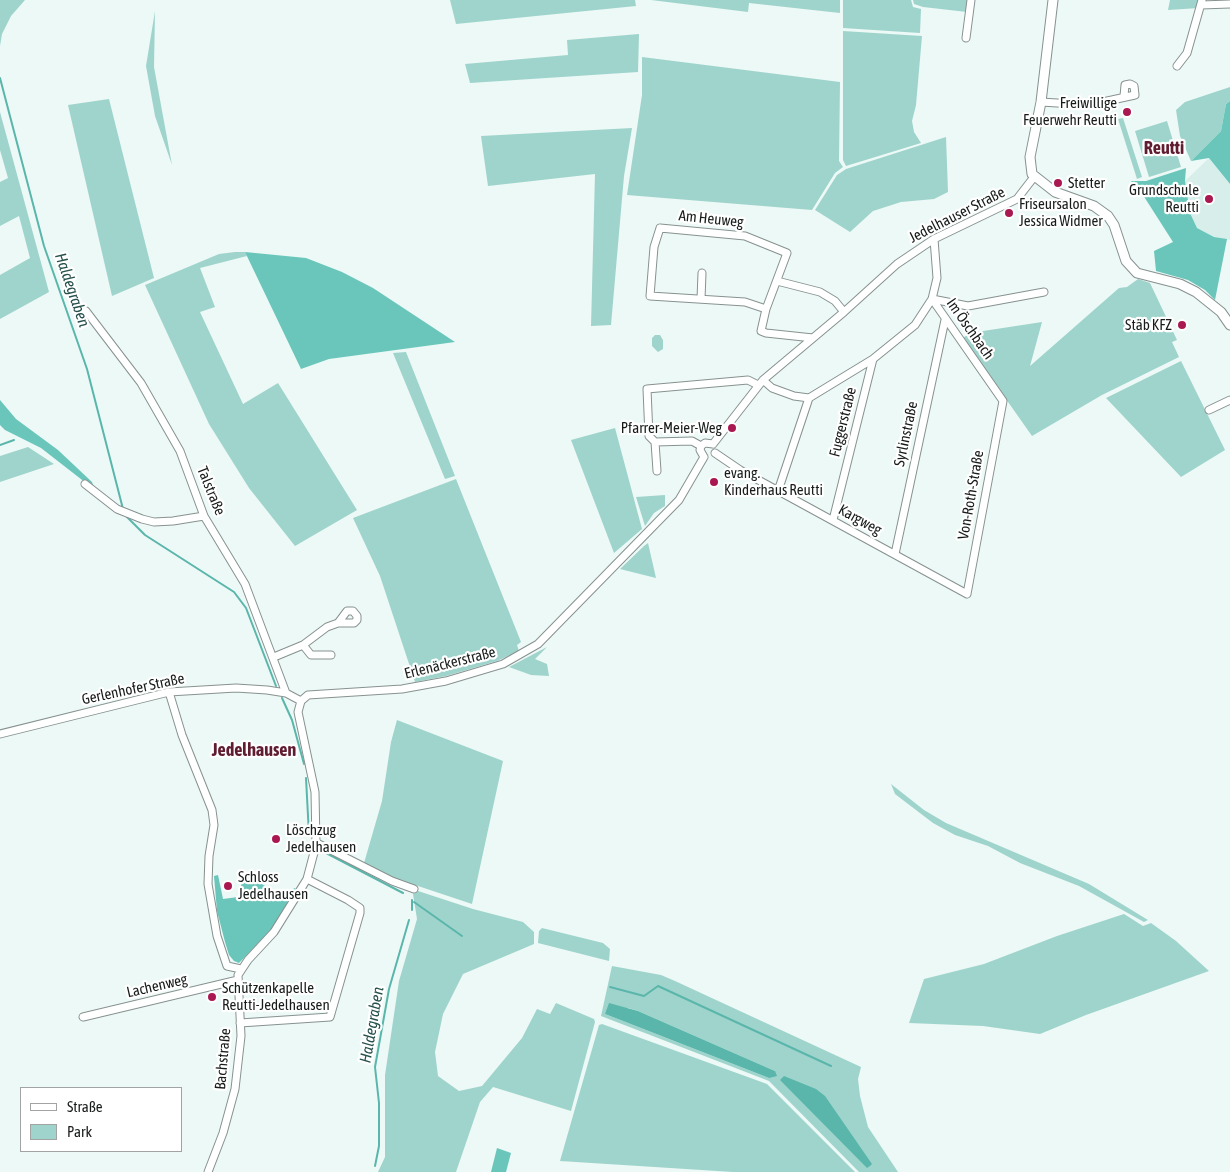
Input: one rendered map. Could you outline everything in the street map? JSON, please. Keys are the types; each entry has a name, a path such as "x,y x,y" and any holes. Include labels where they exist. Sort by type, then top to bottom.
{"main road":[{"path":"1053,0 1041,102 1030,157 1030,170 1034,177 1055,192 1102,210 1112,220 1126,262 1131,269 1141,275 1180,284 1196,292 1221,312 1230,325"}],"street":[{"path":"966,38 971,0"},
{"path":"1177,66 1187,53 1201,2 1230,4"},
{"path":"1041,102 1089,105 1124,96"},
{"name":"Jedelhauser Straße","path":"712,444 761,383 897,264 934,239 1017,199 1034,177"},
{"name":"Am Heuweg","path":"766,309 745,302 650,296 654,247 660,228 745,236 787,253 766,309 761,330 766,333 814,338"},
{"name":"Im Öschbach","path":"934,239 937,278 932,298 945,320 967,347 1003,401"},
{"path":"700,299 702,274"},
{"path":"777,281 820,292 835,301 844,312"},
{"path":"657,471 655,442 649,436 647,389 748,380 794,396 809,398 873,359 915,325 932,298 968,306 1044,292"},
{"name":"Talstraße","path":"86,311 153,403 180,452 204,516 245,584 274,657 286,694"},
{"name":"Syrlinstraße","path":"894,554 945,320"},
{"name":"Fuggerstraße","path":"833,520 873,359"},
{"path":"778,490 809,398"},
{"path":"1208,410 1230,400"},
{"name":"Von-Roth-Straße","path":"967,594 1003,401"},
{"path":"655,442 692,441 701,446"},
{"path":"705,443 712,444 715,453 709,458 704,457 700,450 701,446 705,443"},
{"name":"Kargweg","path":"715,453 778,490 967,594"},
{"name":"Erlenäckerstraße","path":"301,701 308,695 402,689 427,685 503,664 538,644 550,634 597,582 679,500 704,457"},
{"path":"85,484 117,509 142,519 174,521 204,516"},
{"path":"274,657 303,645 327,627 338,623"},
{"path":"303,645 311,655 330,655"},
{"name":"Gerlenhofer Straße","path":"0,734 169,692 236,688 267,690 286,694 301,701"},
{"path":"169,692 182,735 212,810 214,825 209,855 208,884 217,936 227,966 241,969"},
{"name":"Bachstraße","path":"208,1172 223,1133 236,1089 241,1048 238,980 241,969 274,932 307,879 317,843 315,792 298,712 301,701"},
{"path":"317,843 392,881 414,889"},
{"path":"240,1023 330,1017 360,908 354,903 307,879"},
{"name":"Lachenweg","path":"83,1017 238,980"}],"shaded area":[{"path":"1230,101 1230,184 1209,158 1191,161 1221,131 1226,104"},
{"name":"Grundschule Reutti","path":"1209,158 1230,184 1230,240 1214,237 1197,228 1190,213 1185,181"},
{"path":"1186,168 1185,181 1190,213 1197,228 1214,237 1227,239 1215,300 1205,290 1188,280 1156,271 1154,251 1173,242 1143,195 1131,181 1146,181"},
{"path":"245,252 306,258 342,272 373,288 455,342 329,359 301,369"},
{"path":"0,400 16,419 58,450 92,482 95,490 41,448 5,430 0,425"},
{"path":"244,874 288,899 294,888 298,890 272,929 239,963 234,961 229,955 225,942 217,911 214,876 218,875 223,899 238,897"},
{"path":"609,1003 638,1011 775,1071 777,1076 769,1078 605,1014"},
{"path":"784,1076 816,1089 825,1096 872,1164 870,1166 867,1168 780,1080"},
{"path":"497,1148 511,1153 506,1172 491,1172"}],"green space":[{"path":"0,0 25,0 11,16 2,34 0,46"},
{"path":"450,0 635,0 636,6 456,24"},
{"path":"651,0 840,0 840,13 749,3 748,12"},
{"path":"843,0 911,0 913,7 921,9 920,33 843,28"},
{"path":"913,0 969,0 967,12 923,7 914,4"},
{"path":"1170,0 1201,0 1199,8 1168,10"},
{"path":"155,11 154,67 172,165 155,116 146,66"},
{"path":"843,31 922,36 916,105 912,121 914,132 921,143 846,166 843,160"},
{"path":"639,34 638,72 470,83 465,64 568,55 567,40"},
{"path":"642,57 840,82 839,161 843,167 835,173 812,210 627,195 642,95"},
{"path":"1230,87 1230,101 1226,104 1221,131 1191,161 1180,136 1176,110 1185,102"},
{"path":"109,99 154,278 112,296 68,105"},
{"path":"0,112 49,292 0,319 0,275 30,258 19,216 0,226 0,182 8,178 0,150"},
{"path":"1123,118 1142,177 1137,179 1118,119"},
{"path":"1167,121 1181,167 1149,177 1135,131"},
{"path":"632,128 624,176 611,325 591,326 595,174 488,186 481,136"},
{"path":"946,137 948,192 934,199 901,202 873,211 850,232 815,210 837,175 846,169"},
{"path":"245,252 247,256 200,268 215,307 200,312 243,404 278,383 357,510 295,546 249,488 209,424 145,285 219,254"},
{"path":"1138,279 1150,283 1177,340 1172,342 1179,357 1102,395 1032,436 963,338 970,333 1042,322 1030,366 1119,288 1127,287"},
{"path":"655,335 660,335 663,340 663,349 658,352 652,346 652,338"},
{"path":"406,352 455,476 445,479 393,353"},
{"path":"1181,361 1225,450 1181,477 1106,398"},
{"path":"615,428 642,529 614,553 571,440"},
{"path":"28,447 54,464 0,482 0,456"},
{"path":"456,479 521,642 517,645 519,651 497,661 446,676 415,682 380,576 353,518"},
{"path":"665,495 665,506 654,513 645,526 636,497"},
{"path":"648,543 656,578 620,569 644,546"},
{"path":"547,647 535,659 547,664 549,676 531,675 509,667"},
{"path":"397,720 503,761 472,904 394,878 364,863 382,801 391,742"},
{"path":"891,784 924,810 946,823 1089,884 1148,920 1144,922 1079,886 1020,863 988,846 955,835 933,823 895,794"},
{"path":"418,891 473,909 523,922 534,932 534,944 463,974 443,1014 435,1052 438,1076 459,1091 482,1086 522,1038 537,1009 550,1014 556,1003 594,1019 595,1022 571,1111 493,1087 480,1102 456,1172 378,1172 385,1157 385,1075 399,981 417,919 413,894"},
{"path":"1124,914 1143,926 1151,923 1176,941 1209,971 1086,1015 1040,1034 983,1026 909,1023 924,979 984,964 1057,936"},
{"path":"542,928 603,943 610,949 609,961 538,943 539,931"},
{"path":"612,966 661,975 861,1067 858,1079 860,1096 868,1127 898,1172 859,1172 769,1081 601,1016","holes":["628,1008 775,1071 769,1078 605,1014"]},
{"path":"602,1024 767,1084 855,1172 733,1172 560,1161 599,1025"}],"waterway":[{"name":"Haldegraben","path":"0,78 44,246 87,369 123,509"},
{"path":"0,445 14,440"},
{"name":"Haldegraben","path":"127,517 145,535 234,592 246,608 276,686"},
{"name":"Haldegraben","path":"282,698 292,720 304,764"},
{"name":"Haldegraben","path":"306,778 309,835"},
{"name":"Haldegraben","path":"326,853 403,893"},
{"name":"Haldegraben","path":"412,900 412,910"},
{"path":"414,902 462,936"},
{"name":"Haldegraben","path":"375,1166 379,1146 379,1103 375,1067 389,989 409,920"},
{"path":"610,987 644,996 658,986 831,1066"}],"place":[{"name":"Freiwillige Feuerwehr Reutti","path":"1127,112"},
{"name":"Stetter","path":"1058,183"},
{"name":"Grundschule Reutti","path":"1209,199"},
{"name":"Friseursalon Jessica Widmer","path":"1009,213"},
{"name":"Stäb KFZ","path":"1182,325"},
{"name":"Pfarrer-Meier-Weg","path":"732,428"},
{"name":"evang. Kinderhaus Reutti","path":"714,482"},
{"name":"Löschzug Jedelhausen","path":"276,839"},
{"name":"Schloss Jedelhausen","path":"228,886"},
{"name":"Schützenkapelle Reutti-Jedelhausen","path":"212,997"}],"district":[{"name":"Reutti","path":"1164,148"},
{"name":"Jedelhausen","path":"254,750"}]}
